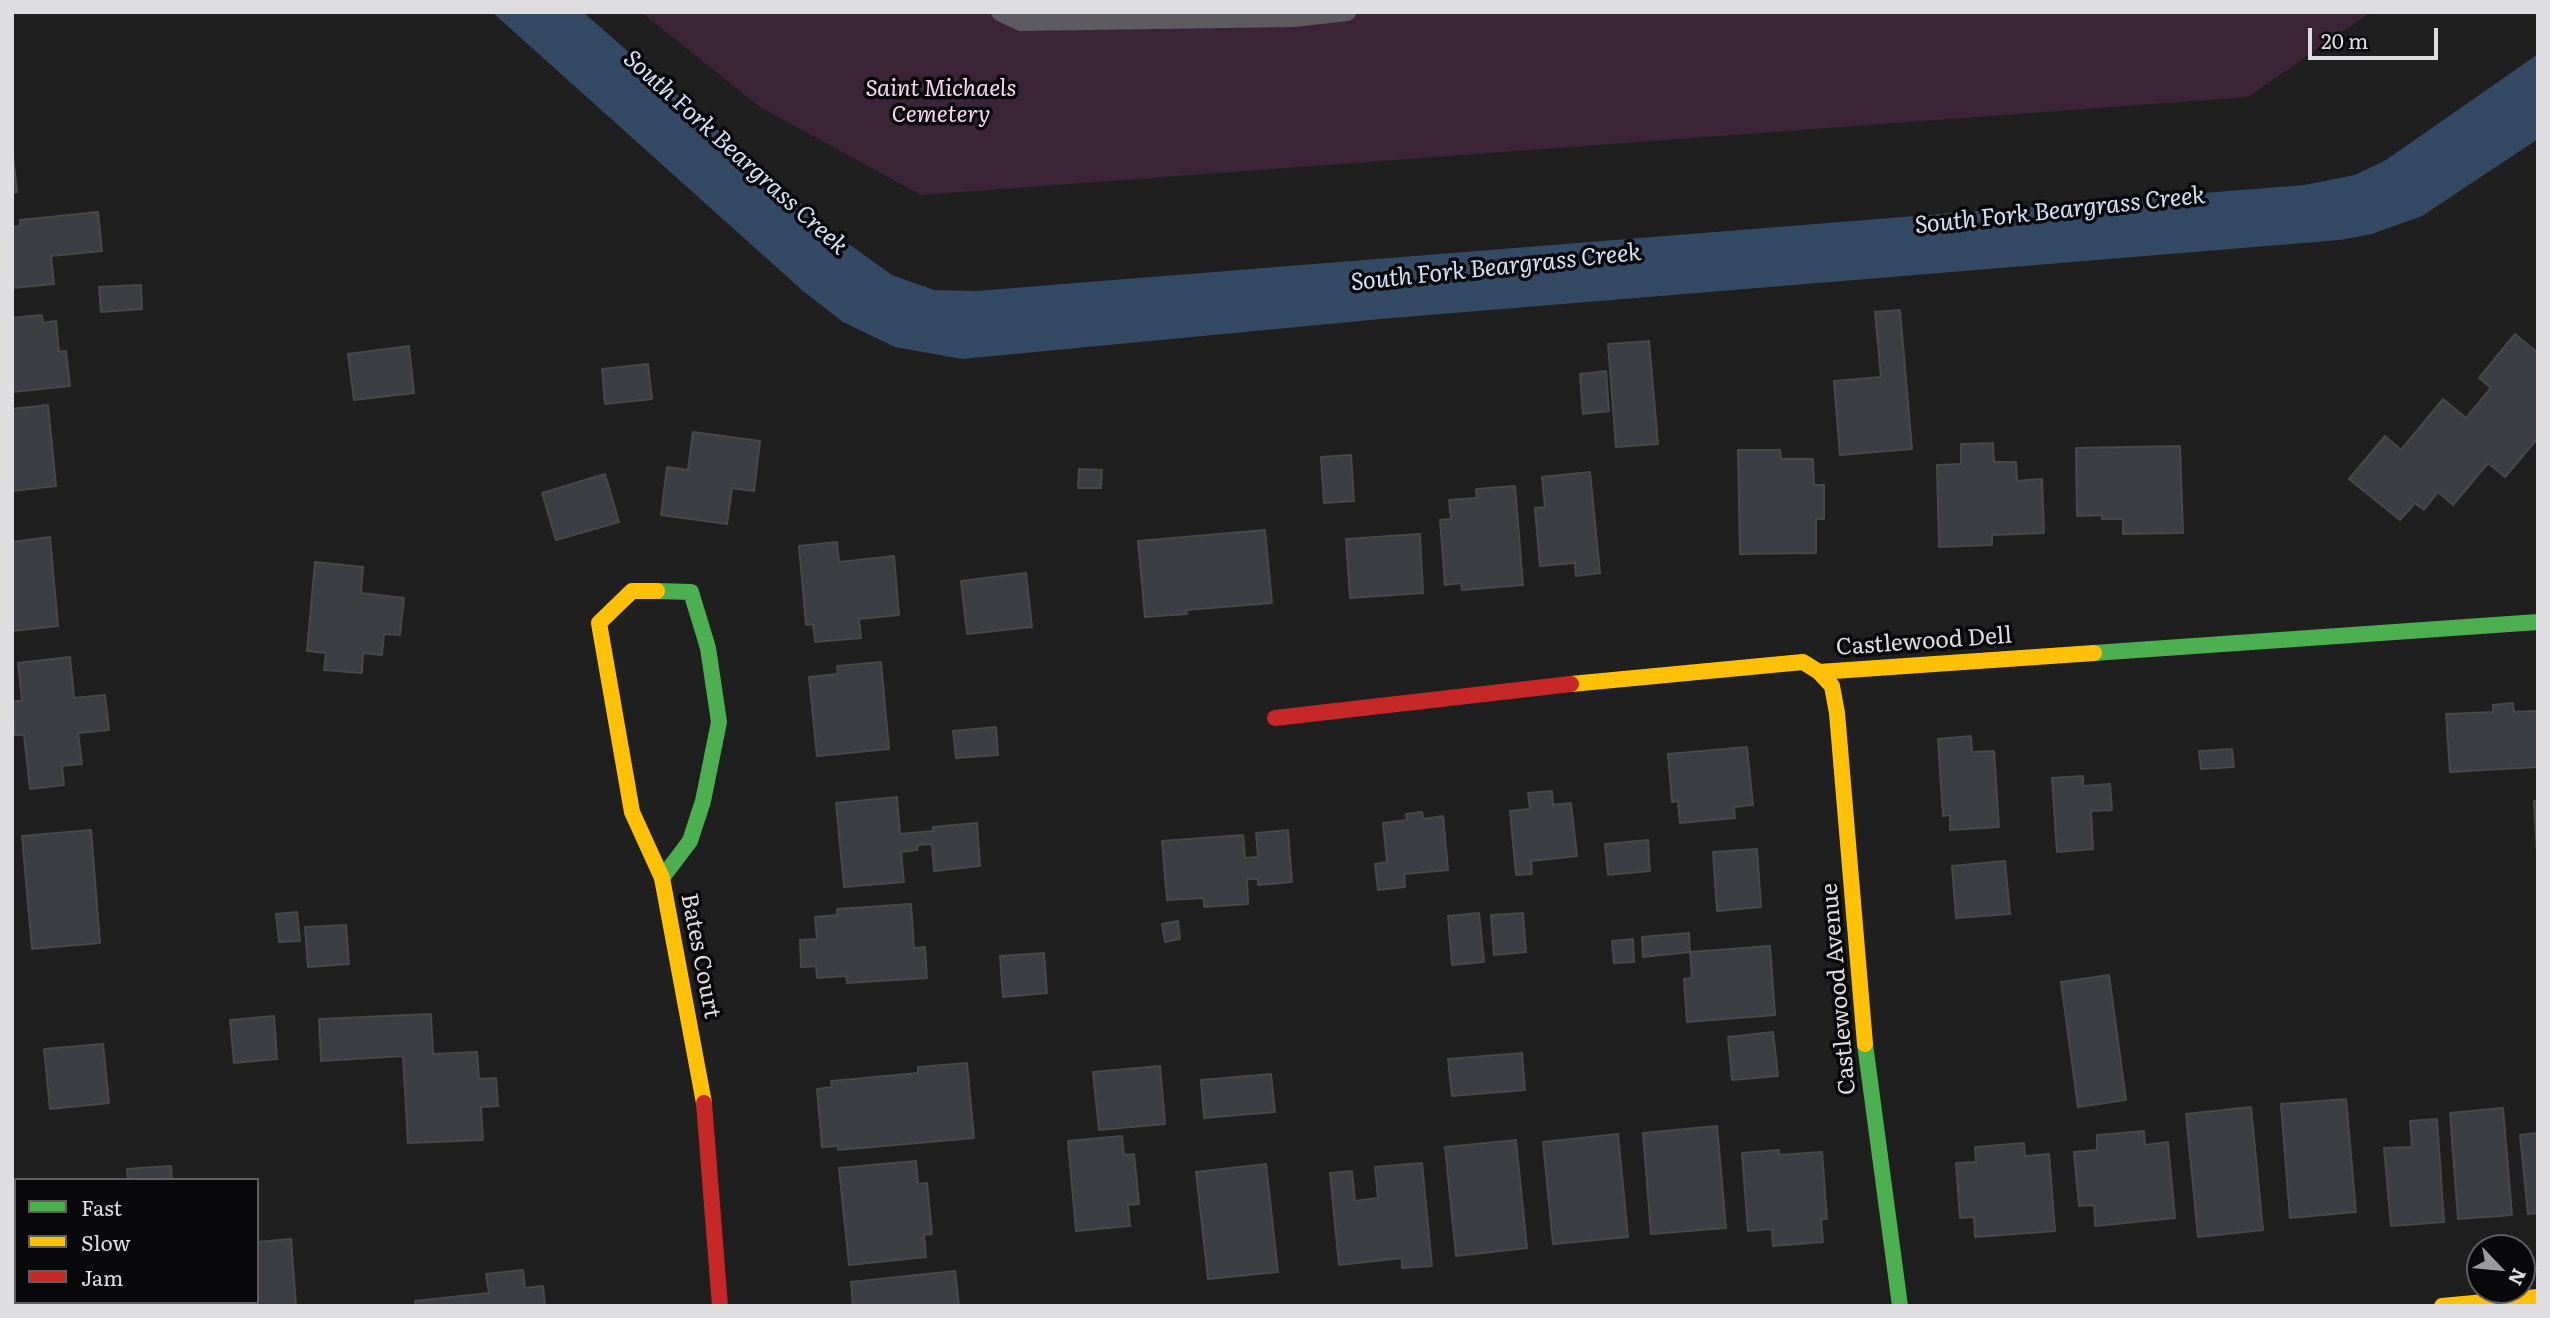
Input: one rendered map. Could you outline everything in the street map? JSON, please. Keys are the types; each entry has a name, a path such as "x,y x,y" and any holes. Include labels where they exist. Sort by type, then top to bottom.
{"street":[{"name":"Bates Court","path":"662,878 690,841 704,801 719,722 708,648 691,592 632,591 599,623 632,812 662,878 703,1094 720,1306"},
{"name":"Castlewood Dell","path":"1275,718 1571,684 1803,662 1819,672 2538,622"},
{"name":"Castlewood Avenue","path":"1819,672 1832,686 1837,713 1859,997 1900,1306"},
{"path":"2442,1306 2538,1297"}],"lane":[{"path":"1000,12 1021,22 1035,22 1293,18 1347,12"}],"green space":[{"name":"Saint Michaels Cemetery","path":"641,12 2371,12 2248,97 921,195 760,107"}],"water":[{"name":"South Fork Beargrass Creek","path":"492,12 583,12 843,240 892,275 934,290 976,291 2304,185 2355,175 2386,160 2538,54 2538,139 2422,216 2372,234 2340,240 1381,319 962,359 895,347 843,322 803,291"}],"building":[{"path":"12,146 17,192 12,193"},
{"path":"98,212 102,251 51,256 54,284 12,288 12,227 20,226 20,220"},
{"path":"141,285 142,309 101,312 99,287"},
{"path":"1900,310 1912,449 1840,455 1834,381 1881,377 1875,312"},
{"path":"42,315 43,323 56,321 59,352 66,351 70,386 12,392 12,318"},
{"path":"2515,334 2538,353 2538,438 2505,477 2488,463 2453,505 2438,492 2424,510 2415,503 2400,520 2349,479 2385,436 2401,450 2443,399 2466,418 2491,388 2479,378"},
{"path":"1649,341 1658,444 1616,447 1608,344"},
{"path":"409,346 414,393 354,400 348,354"},
{"path":"648,364 652,399 605,404 602,369"},
{"path":"1606,371 1609,411 1583,414 1580,374"},
{"path":"48,405 56,486 12,491 12,409"},
{"path":"693,432 760,441 754,491 732,488 727,524 661,515 667,467 688,470"},
{"path":"1993,443 1994,462 2016,462 2017,481 2042,479 2044,533 1992,535 1992,545 1939,547 1937,465 1961,464 1961,444"},
{"path":"2180,446 2183,533 2123,534 2123,519 2102,519 2102,515 2077,516 2076,448"},
{"path":"1738,450 1780,450 1781,459 1813,459 1814,485 1824,485 1824,519 1816,519 1816,553 1740,554"},
{"path":"1351,455 1354,501 1324,503 1321,457"},
{"path":"1079,469 1102,470 1101,488 1078,488"},
{"path":"1590,472 1600,573 1576,576 1575,563 1540,566 1535,508 1545,507 1542,477"},
{"path":"605,474 619,522 556,540 542,493"},
{"path":"1515,486 1523,585 1462,590 1461,583 1445,585 1440,520 1451,519 1449,500 1477,498 1476,489"},
{"path":"1265,530 1272,603 1186,610 1187,614 1145,617 1138,541"},
{"path":"1420,534 1423,593 1350,598 1346,539"},
{"path":"50,537 58,626 12,631 12,542"},
{"path":"837,542 839,562 894,556 899,615 859,619 861,638 815,642 813,624 806,625 799,546"},
{"path":"315,562 363,567 361,593 404,598 400,635 384,634 382,655 363,653 362,673 324,670 326,653 307,651"},
{"path":"1026,573 1032,627 967,634 961,581"},
{"path":"70,657 74,698 105,695 109,730 78,733 82,764 62,766 64,785 30,789 24,735 15,735 12,710 12,701 22,701 18,663"},
{"path":"881,662 889,749 817,756 809,677 838,674 837,666"},
{"path":"2513,703 2514,712 2538,711 2538,767 2450,772 2446,714 2493,712 2493,705"},
{"path":"996,727 998,755 956,758 953,731"},
{"path":"1971,736 1972,752 1994,751 1999,827 1950,830 1950,815 1943,816 1938,739"},
{"path":"1747,747 1753,805 1734,807 1735,818 1680,823 1678,801 1672,802 1668,754"},
{"path":"2232,749 2234,767 2201,769 2199,751"},
{"path":"2083,776 2083,786 2110,784 2112,810 2091,811 2093,849 2057,852 2052,778"},
{"path":"1552,791 1553,805 1571,803 1577,856 1531,861 1532,874 1516,875 1510,811 1530,809 1528,793"},
{"path":"897,797 900,834 933,831 933,827 977,823 980,866 934,871 932,844 918,845 917,850 901,852 904,882 844,887 836,803"},
{"path":"2534,801 2538,801 2538,870"},
{"path":"1422,812 1423,819 1443,816 1448,870 1404,874 1405,887 1378,890 1375,864 1387,862 1383,823 1407,820 1406,814"},
{"path":"91,830 100,943 32,949 22,836"},
{"path":"1288,830 1292,882 1258,885 1258,879 1247,879 1248,904 1204,907 1204,898 1167,900 1162,841 1243,835 1245,858 1258,857 1256,833"},
{"path":"1648,840 1650,871 1608,875 1605,844"},
{"path":"1757,849 1761,907 1717,911 1713,852"},
{"path":"2005,861 2010,914 1956,918 1952,866"},
{"path":"911,904 914,948 925,947 927,978 847,983 846,976 817,978 816,966 801,967 800,940 817,939 815,917 837,915 837,909"},
{"path":"297,912 300,941 279,942 276,914"},
{"path":"1479,913 1484,962 1452,965 1448,916"},
{"path":"1523,913 1526,952 1494,955 1491,915"},
{"path":"1178,921 1180,939 1165,942 1162,924"},
{"path":"346,925 349,964 308,967 305,927"},
{"path":"1689,933 1690,952 1643,957 1642,937"},
{"path":"1633,939 1634,962 1614,963 1612,941"},
{"path":"1770,946 1775,1015 1687,1022 1684,979 1692,978 1690,952"},
{"path":"1044,953 1047,993 1003,997 1000,956"},
{"path":"2109,975 2126,1100 2078,1107 2061,982"},
{"path":"431,1014 433,1054 477,1052 479,1079 496,1078 498,1106 481,1107 483,1140 408,1143 403,1056 321,1061 319,1019"},
{"path":"274,1016 277,1059 234,1063 230,1020"},
{"path":"1773,1032 1778,1076 1732,1080 1728,1037"},
{"path":"103,1044 109,1103 50,1109 44,1049"},
{"path":"1522,1053 1525,1090 1452,1096 1448,1059"},
{"path":"967,1063 974,1138 838,1150 838,1146 822,1147 817,1089 832,1087 831,1081 918,1073 918,1067"},
{"path":"1160,1066 1165,1124 1099,1130 1093,1072"},
{"path":"1271,1074 1275,1112 1204,1118 1201,1080"},
{"path":"2346,1099 2356,1212 2290,1218 2281,1104"},
{"path":"2251,1107 2263,1230 2198,1237 2186,1114"},
{"path":"2503,1108 2512,1215 2458,1219 2450,1113"},
{"path":"2437,1119 2444,1222 2391,1226 2384,1148 2412,1147 2410,1121"},
{"path":"1717,1126 1726,1228 1651,1234 1643,1133"},
{"path":"2144,1131 2145,1145 2168,1142 2175,1218 2095,1226 2094,1205 2079,1206 2074,1152 2097,1150 2097,1135"},
{"path":"2538,1133 2538,1213 2528,1214 2520,1135"},
{"path":"1618,1134 1628,1237 1553,1244 1543,1142"},
{"path":"1122,1136 1124,1155 1134,1154 1139,1204 1128,1205 1130,1226 1076,1231 1068,1141"},
{"path":"1516,1140 1527,1248 1456,1256 1445,1147"},
{"path":"2024,1143 2025,1156 2049,1154 2055,1231 1975,1237 1974,1217 1960,1218 1956,1163 1976,1162 1975,1147"},
{"path":"1779,1150 1779,1155 1822,1152 1827,1219 1821,1219 1823,1242 1773,1246 1772,1229 1748,1231 1742,1153"},
{"path":"916,1161 918,1184 927,1183 932,1234 924,1235 926,1257 849,1265 839,1168"},
{"path":"1422,1163 1432,1266 1402,1268 1402,1258 1339,1265 1330,1173 1352,1171 1355,1201 1378,1198 1375,1167"},
{"path":"1266,1164 1278,1272 1208,1279 1196,1172"},
{"path":"171,1166 172,1178 128,1178 127,1169"},
{"path":"291,1239 296,1306 233,1306 259,1304 259,1242"},
{"path":"523,1270 525,1288 543,1286 545,1306 416,1306 415,1301 489,1293 486,1274"},
{"path":"955,1271 959,1306 853,1306 851,1282"},
{"path":"100,1304 157,1304 157,1306"}],"traffic: fast":[{"path":"657,591 691,592 708,648 719,722 703,801 690,841 662,878"},
{"path":"2094,653 2538,622"},
{"path":"1865,1044 1900,1306"}],"traffic: slow":[{"path":"657,591 632,591 599,623 632,812 662,878 704,1103"},
{"path":"1571,684 1803,662 1819,672 2094,653"},
{"path":"1819,672 1832,686 1837,713 1865,1044"},
{"path":"2442,1306 2538,1297"}],"traffic: jam":[{"path":"1275,718 1571,684"},
{"path":"704,1103 720,1306"}]}
